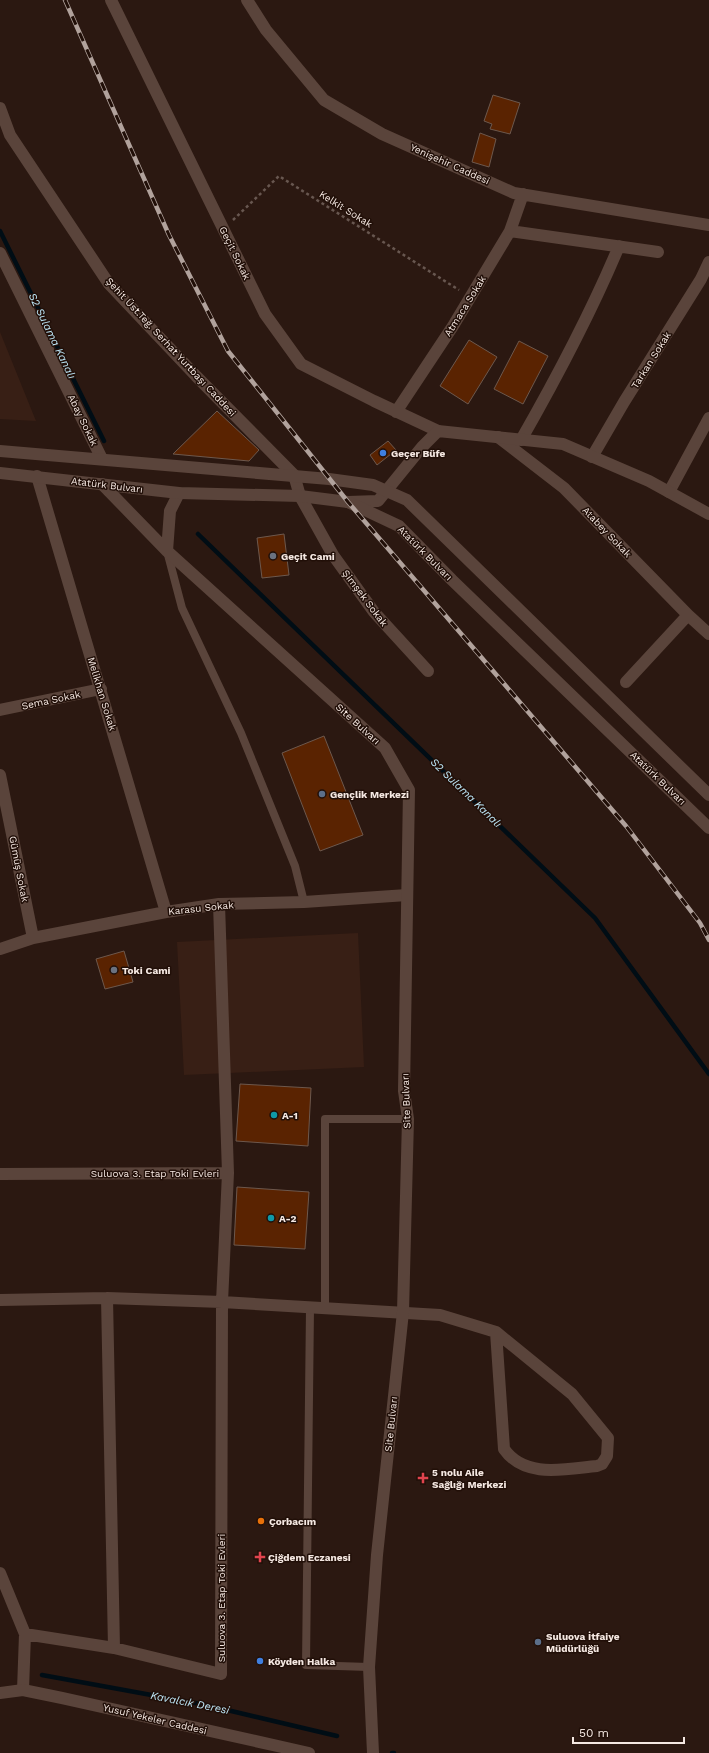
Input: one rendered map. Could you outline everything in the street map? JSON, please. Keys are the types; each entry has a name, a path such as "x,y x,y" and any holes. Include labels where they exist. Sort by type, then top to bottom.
{"street":[{"name":"Geçit Sokak","path":"111,0 265,314 302,364 396,412 438,431 563,444 649,481 709,514"},
{"name":"Yenişehir Caddesi","path":"247,0 266,30 324,100 382,134 514,193 709,225"},
{"name":"Şehit Üst.Teğ. Serhat Yurtbaşı Caddesi","path":"0,108 10,135 109,284 294,476 300,496"},
{"name":"Atmaca Sokak","path":"396,412 470,297 510,231 523,194"},
{"path":"510,231 658,252"},
{"path":"521,440 548,393 598,296 619,246"},
{"name":"Abay Sokak","path":"0,252 102,459"},
{"name":"Tarkan Sokak","path":"592,457 624,402 701,279 709,262"},
{"path":"669,492 709,418"},
{"path":"348,502 378,501 422,447 438,431"},
{"name":"Atabey Sokak","path":"498,437 564,488 688,615 709,634"},
{"path":"0,450 294,476 373,485 407,500 709,795"},
{"name":"Atatürk Bulvarı","path":"0,473 179,493 300,496 348,502 399,526 452,580 709,828"},
{"name":"Melikhan Sokak","path":"37,476 166,912"},
{"name":"Site Bulvarı","path":"102,484 167,551 384,748 409,790 404,1091 408,1119 402,1312 377,1555 369,1667 373,1753"},
{"path":"167,551 170,511 179,493"},
{"name":"Şimşek Sokak","path":"300,496 333,555 374,612 428,671"},
{"path":"626,682 688,615"},
{"name":"Sema Sokak","path":"0,710 101,689"},
{"name":"Gümüş Sokak","path":"0,775 33,938"},
{"name":"Karasu Sokak","path":"0,949 33,938 166,912 219,904 304,902 407,895"},
{"path":"219,904 228,1173"},
{"name":"Suluova 3. Etap Toki Evleri","path":"0,1174 228,1173 222,1302 221,1674 114,1648 24,1634"},
{"path":"0,1300 107,1298 222,1302 440,1315 496,1332 572,1394 608,1438 608,1451 602,1464 597,1466 536,1469 520,1464 508,1455 504,1449 496,1332"},
{"path":"107,1298 114,1648"},
{"path":"0,1573 24,1634 23,1690"},
{"name":"Yusuf Yekeler Caddesi","path":"0,1693 23,1690 309,1753"}],"lane":[{"path":"167,551 182,608 241,733 295,866 304,902"},
{"path":"325,1309 325,1119 408,1119"},
{"path":"310,1308 306,1665 369,1667"}],"path":[{"name":"Kelkit Sokak","path":"223,230 279,176 470,297"}],"shaded area":[{"path":"0,332 36,421 0,419"},
{"path":"358,933 364,1067 184,1075 177,942"}],"building":[{"path":"493,95 520,103 510,134 490,129 492,124 484,121"},
{"path":"480,133 496,139 489,167 472,162"},
{"path":"469,340 497,357 468,404 440,386"},
{"path":"519,341 548,356 523,404 494,389"},
{"path":"217,411 259,450 249,461 173,454"},
{"name":"Geçer Büfe","path":"388,441 396,450 377,465 370,455"},
{"name":"Geçit Cami","path":"284,534 289,575 262,578 257,538"},
{"name":"Gençlik Merkezi","path":"324,736 363,835 320,851 282,753"},
{"name":"Toki Cami","path":"124,951 133,982 105,989 96,959"},
{"name":"A-1","path":"240,1084 311,1088 308,1146 236,1141"},
{"name":"A-2","path":"237,1187 309,1192 305,1249 234,1245"}],"waterway":[{"name":"S2 Sulama Kanalı","path":"0,231 104,441"},
{"name":"S2 Sulama Kanalı","path":"198,534 595,918 709,1074"},
{"name":"Kavalcık Deresi","path":"42,1675 206,1705 337,1736"}],"railway":[{"path":"65,0 169,235 228,351 348,502 626,826 700,923 709,940"}],"place":[{"name":"Geçer Büfe","path":"383,453"},
{"name":"Geçit Cami","path":"273,556"},
{"name":"Gençlik Merkezi","path":"322,794"},
{"name":"Toki Cami","path":"114,970"},
{"name":"A-1","path":"274,1115"},
{"name":"A-2","path":"271,1218"},
{"name":"5 nolu Aile Sağlığı Merkezi","path":"423,1478"},
{"name":"Çorbacım","path":"261,1521"},
{"name":"Çiğdem Eczanesi","path":"260,1557"},
{"name":"Suluova İtfaiye Müdürlüğü","path":"538,1642"},
{"name":"Köyden Halka","path":"260,1661"}]}
